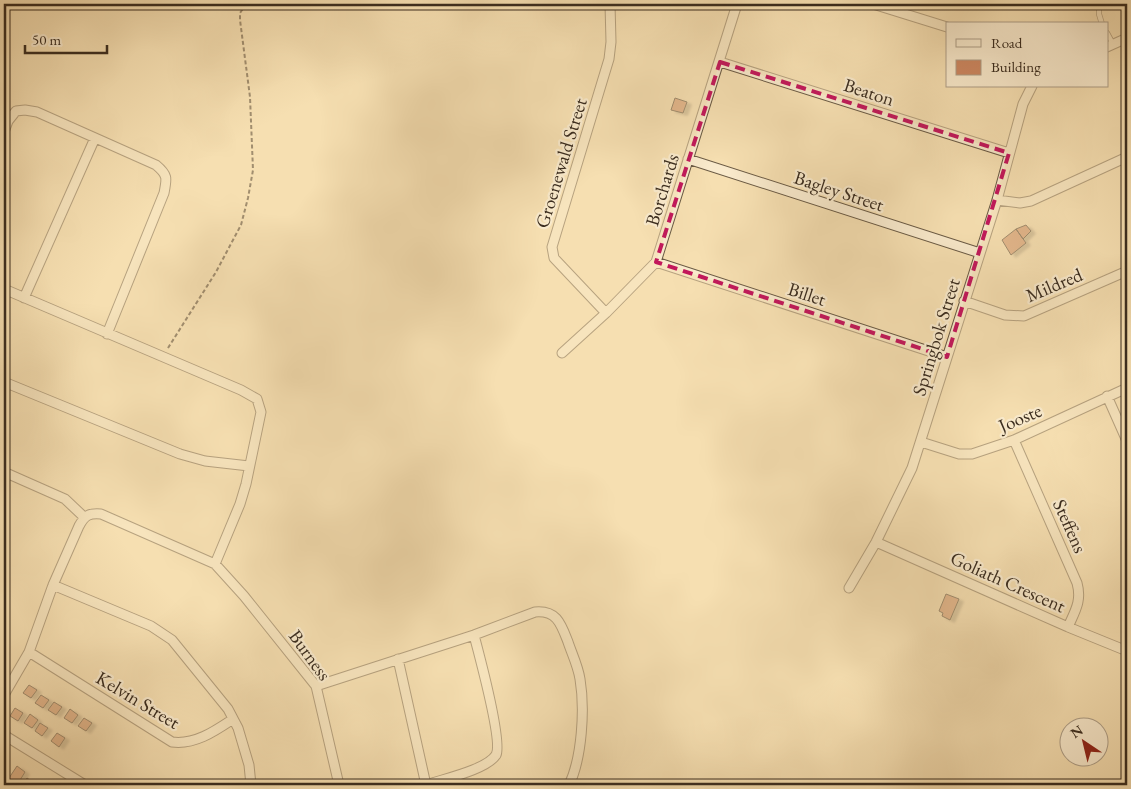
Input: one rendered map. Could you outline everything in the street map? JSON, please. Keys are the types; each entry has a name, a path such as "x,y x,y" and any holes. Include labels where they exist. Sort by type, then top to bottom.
{"street":[{"name":"Groenewald Street","path":"606,313 554,258 552,247 609,59 610,4"},
{"name":"Borchards","path":"562,353 606,313 656,262 738,4"},
{"path":"874,4 946,27"},
{"path":"1110,46 1127,38"},
{"name":"Beaton","path":"720,62 1009,153"},
{"name":"Springbok Street","path":"850,588 876,542 904,485 921,442 996,200 1023,104 1031,88"},
{"path":"4,132 8,121 16,111 37,112 156,165 163,171 167,179 164,193 107,334"},
{"path":"24,298 95,138"},
{"path":"996,200 1020,203 1031,201 1127,157"},
{"name":"Bagley Street","path":"688,159 980,253"},
{"name":"Billet","path":"656,262 947,357"},
{"name":"Mildred","path":"964,300 1005,315 1024,316 1127,270"},
{"path":"4,289 246,392 257,400 262,412 246,484 240,504 215,564"},
{"path":"4,382 180,454 205,461 249,466"},
{"name":"Jooste","path":"921,442 959,454 972,454 1014,440 1127,388"},
{"path":"1107,396 1127,441"},
{"name":"Steffens","path":"1014,440 1077,583 1080,594 1078,605 1068,627"},
{"path":"4,472 65,499 86,516 53,585 29,652 4,695"},
{"name":"Burness","path":"86,516 101,514 215,564 244,596 316,686 339,785"},
{"name":"Goliath Crescent","path":"876,542 1127,651"},
{"path":"53,585 151,626 172,640 220,698 238,728 249,765 251,785"},
{"path":"316,686 474,635 535,612 542,611 550,614 559,621 580,679 581,722 576,770 569,785"},
{"path":"398,659 426,785 479,767 492,758 498,748 495,726 474,635"},
{"name":"Kelvin Street","path":"29,652 172,742 183,743 194,740 213,732 233,719"},
{"path":"4,735 84,785"}],"lane":[{"path":"1099,4 1101,22"}],"path":[{"path":"163,356 216,272 241,225 248,198 253,170 250,97 240,20 240,13 246,4"}],"highlighted area":[{"path":"720,62 1009,153 947,357 656,262"}],"building":[{"path":"675,98 687,102 683,113 671,110"},
{"path":"1026,225 1031,231 1023,239 1016,229"},
{"path":"1016,229 1026,243 1011,255 1002,240"},
{"path":"946,594 959,599 950,620 942,616 943,613 939,611"},
{"path":"29,685 37,690 31,698 23,693"},
{"path":"41,695 49,700 43,708 35,703"},
{"path":"54,702 62,707 56,715 48,710"},
{"path":"15,708 23,713 18,721 10,716"},
{"path":"70,709 78,715 72,723 64,718"},
{"path":"30,714 38,720 32,728 24,723"},
{"path":"84,718 92,723 86,731 78,726"},
{"path":"40,723 48,728 42,736 35,731"},
{"path":"57,733 65,738 59,747 51,741"},
{"path":"17,766 25,772 17,785 14,785 7,781"},
{"path":"27,778 34,783 33,785 22,785"}]}
